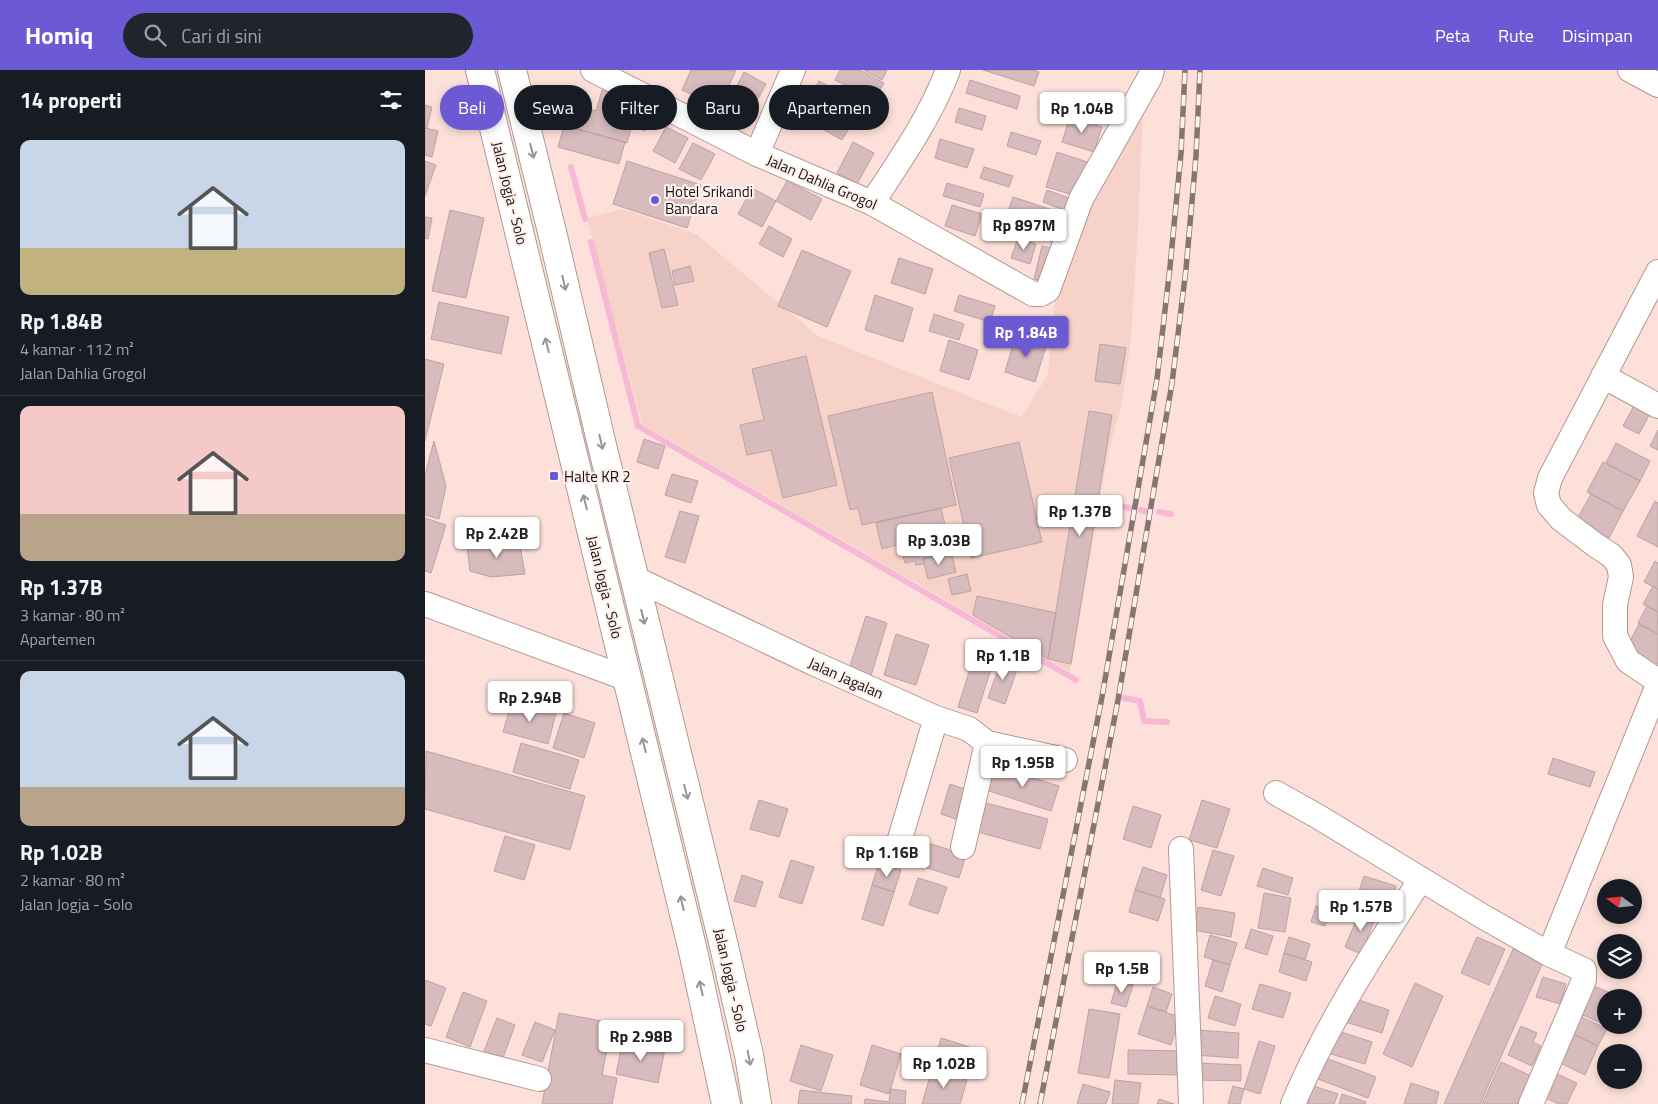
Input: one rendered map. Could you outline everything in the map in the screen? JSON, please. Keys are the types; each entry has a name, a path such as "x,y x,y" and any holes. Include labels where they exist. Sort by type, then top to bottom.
{"highway":[{"name":"Jalan Jogja - Solo","path":"480,70 628,678 695,960 726,1104"},
{"name":"Jalan Jogja - Solo","path":"512,70 725,952 749,1056 757,1104"},
{"path":"522,244 553,236"}],"street":[{"name":"Jalan Dahlia Grogol","path":"593,70 757,154 872,202 1033,294 1041,294 1048,290 1081,199 1150,77 1152,70"},
{"path":"757,154 793,70"},
{"path":"872,202 925,120 948,70"},
{"path":"1631,70 1658,84"},
{"path":"1549,954 1658,683 1628,661 1615,636 1615,605 1621,577 1619,565 1612,556 1561,519 1549,505 1546,493 1550,478 1603,376 1656,281"},
{"path":"1603,376 1658,406"},
{"name":"Jalan Jagalan","path":"634,578 813,663 936,718 969,729 987,743 1065,760"},
{"path":"426,610 628,678"},
{"path":"899,842 936,718"},
{"path":"963,847 987,743"},
{"path":"1275,793 1317,816 1482,916 1549,954 1584,970 1584,980 1531,1104"},
{"path":"1181,849 1191,1104"},
{"path":"1293,1104 1364,967 1421,879"},
{"path":"426,1054 539,1079"}],"shaded area":[{"path":"1143,109 1131,339 1122,403 1108,454 1070,672 642,424 587,218 622,209 696,234 818,336 1021,417 1048,375 1057,283 1086,211"}],"building":[{"path":"691,70 736,70 729,85 687,85 687,92 682,90"},
{"path":"840,70 860,70 884,83 883,85 845,85 835,80"},
{"path":"864,70 887,70 882,80"},
{"path":"983,70 1034,70 1039,72 1034,86"},
{"path":"744,72 766,84 759,97 759,85 737,85"},
{"path":"970,80 1020,96 1017,109 966,93"},
{"path":"819,81 826,85 817,85"},
{"path":"602,90 602,130 631,130 627,143 582,130 592,130 592,110 596,111"},
{"path":"425,105 432,107 427,128 425,128"},
{"path":"959,108 986,116 982,130 955,122"},
{"path":"1070,117 1102,127 1094,152 1062,142"},
{"path":"425,128 438,131 432,157 425,155"},
{"path":"563,130 579,130 625,142 619,164 558,147"},
{"path":"664,130 672,130 688,138 675,163 653,151"},
{"path":"824,130 848,130 842,140"},
{"path":"1011,132 1041,141 1036,155 1007,146"},
{"path":"940,139 974,149 967,168 935,158"},
{"path":"853,142 874,153 857,184 837,173"},
{"path":"693,143 715,154 701,180 679,169"},
{"path":"1057,152 1087,162 1077,196 1046,187"},
{"path":"425,161 436,165 425,196"},
{"path":"627,161 701,185 687,228 613,204"},
{"path":"984,167 1013,176 1009,187 980,178"},
{"path":"787,181 822,199 811,220 776,201"},
{"path":"947,183 984,194 980,207 943,196"},
{"path":"752,188 776,201 762,227 738,214"},
{"path":"1047,190 1077,201 1072,213 1043,202"},
{"path":"1013,197 1071,216 1064,236 1006,217"},
{"path":"952,205 982,214 975,236 945,226"},
{"path":"450,210 484,218 466,298 432,291"},
{"path":"425,217 432,218 428,239 425,238"},
{"path":"769,226 792,239 783,257 759,244"},
{"path":"1018,238 1036,244 1030,264 1011,258"},
{"path":"1042,246 1055,249 1047,282 1034,279"},
{"path":"664,249 678,305 662,308 649,253"},
{"path":"802,250 851,271 827,327 778,306"},
{"path":"899,258 933,269 925,294 891,283"},
{"path":"690,266 694,281 675,285 672,271"},
{"path":"875,295 913,308 903,342 865,330"},
{"path":"959,295 995,306 990,322 954,311"},
{"path":"439,302 509,317 501,354 431,339"},
{"path":"934,314 964,324 959,340 929,331"},
{"path":"1016,334 1047,343 1035,382 1005,372"},
{"path":"949,340 978,350 969,380 940,371"},
{"path":"1100,344 1126,348 1120,384 1095,381"},
{"path":"806,356 837,485 783,498 771,450 747,455 740,425 764,420 752,369"},
{"path":"425,359 444,364 425,441"},
{"path":"932,392 956,505 862,525 858,508 850,510 828,416"},
{"path":"1638,398 1654,406 1639,434 1623,426"},
{"path":"1089,411 1112,415 1071,664 1048,659"},
{"path":"1658,430 1658,450 1650,446"},
{"path":"644,439 665,446 658,469 637,462"},
{"path":"434,441 446,486 439,519 425,515 425,475"},
{"path":"1019,442 1042,542 971,558 949,458"},
{"path":"1616,443 1650,461 1640,481 1606,463"},
{"path":"1603,462 1640,481 1623,511 1587,492"},
{"path":"672,474 698,481 691,503 665,495"},
{"path":"1591,494 1623,511 1609,538 1576,521"},
{"path":"1655,501 1658,503 1658,547 1637,536"},
{"path":"941,508 951,552 923,559 924,564 916,565 915,561 905,563 900,544 882,549 876,523"},
{"path":"680,511 699,516 685,563 665,557"},
{"path":"425,518 446,525 431,573 425,571"},
{"path":"519,539 525,574 491,577 470,571 467,546"},
{"path":"951,552 956,572 928,579 923,559"},
{"path":"1655,561 1658,563 1658,589 1644,582"},
{"path":"967,574 971,591 952,595 948,579"},
{"path":"1653,586 1658,589 1658,612 1643,604"},
{"path":"977,596 1056,613 1048,659 973,615"},
{"path":"1647,606 1658,612 1657,633 1638,623"},
{"path":"866,616 887,623 870,679 848,672"},
{"path":"1639,624 1658,634 1658,662 1656,667 1625,651"},
{"path":"896,634 929,645 916,685 884,675"},
{"path":"977,647 996,653 977,713 958,707"},
{"path":"1002,658 1019,664 1005,704 988,698"},
{"path":"512,701 556,713 548,744 503,732"},
{"path":"564,713 595,723 584,758 553,748"},
{"path":"521,743 579,760 570,789 513,772"},
{"path":"426,751 585,796 570,850 425,809"},
{"path":"1553,758 1595,772 1590,787 1548,774"},
{"path":"994,766 1059,786 1051,811 986,790"},
{"path":"950,784 965,789 956,819 941,814"},
{"path":"759,800 788,809 779,837 750,829"},
{"path":"1202,800 1230,809 1217,848 1189,840"},
{"path":"982,802 1048,819 1040,849 974,831"},
{"path":"1133,806 1161,815 1151,848 1123,839"},
{"path":"505,836 535,845 524,880 494,871"},
{"path":"928,843 966,855 959,878 921,866"},
{"path":"1213,850 1234,856 1221,896 1201,890"},
{"path":"791,860 814,867 802,904 779,897"},
{"path":"879,863 901,870 894,892 872,885"},
{"path":"1143,867 1167,875 1160,898 1135,890"},
{"path":"1263,868 1293,878 1288,895 1257,886"},
{"path":"742,875 763,882 755,907 734,901"},
{"path":"1364,876 1396,886 1389,911 1356,901"},
{"path":"918,878 947,887 938,914 909,905"},
{"path":"872,885 894,892 883,926 862,919"},
{"path":"1135,890 1165,899 1158,921 1129,912"},
{"path":"1264,893 1291,898 1285,932 1258,928"},
{"path":"1316,906 1330,910 1325,926 1311,922"},
{"path":"1198,907 1235,913 1231,937 1194,930"},
{"path":"1361,909 1376,916 1361,954 1345,947"},
{"path":"1251,929 1273,936 1267,955 1245,948"},
{"path":"1210,935 1237,943 1230,965 1204,957"},
{"path":"1289,937 1310,944 1305,960 1284,953"},
{"path":"1477,937 1505,949 1489,985 1461,973"},
{"path":"1513,949 1543,962 1480,1104 1444,1104"},
{"path":"1284,953 1312,962 1306,981 1279,972"},
{"path":"1213,960 1230,965 1222,992 1205,986"},
{"path":"1543,977 1566,984 1560,1004 1536,997"},
{"path":"425,980 446,988 431,1026 425,1024"},
{"path":"1118,980 1133,985 1126,1007 1111,1003"},
{"path":"1584,982 1601,989 1597,989 1597,1021 1572,1010"},
{"path":"1415,983 1443,996 1412,1067 1383,1054"},
{"path":"1260,984 1291,993 1283,1018 1252,1009"},
{"path":"1153,987 1172,994 1166,1012 1147,1006"},
{"path":"463,992 487,1001 470,1047 446,1037"},
{"path":"1215,996 1241,1004 1235,1026 1208,1018"},
{"path":"1349,997 1389,1010 1382,1033 1342,1021"},
{"path":"1147,1006 1180,1017 1171,1045 1138,1034"},
{"path":"1089,1009 1120,1014 1109,1078 1078,1073"},
{"path":"559,1013 612,1023 602,1075 617,1078 612,1104 542,1104"},
{"path":"1573,1013 1597,1024 1597,1034 1604,1034 1597,1046 1565,1030"},
{"path":"497,1018 515,1025 501,1063 482,1056"},
{"path":"535,1022 555,1030 542,1062 522,1055"},
{"path":"1521,1026 1537,1033 1533,1042 1541,1046 1532,1066 1508,1055"},
{"path":"1196,1030 1239,1033 1238,1058 1194,1055"},
{"path":"1565,1030 1597,1046 1585,1075 1552,1059"},
{"path":"1338,1031 1372,1042 1365,1064 1331,1054"},
{"path":"941,1038 976,1049 971,1067 936,1056"},
{"path":"623,1040 665,1049 658,1083 616,1074"},
{"path":"1259,1041 1275,1046 1260,1094 1244,1089"},
{"path":"801,1045 833,1055 821,1091 790,1081"},
{"path":"872,1045 901,1054 889,1094 860,1085"},
{"path":"1128,1050 1184,1051 1183,1075 1128,1074"},
{"path":"1326,1058 1376,1077 1368,1098 1318,1079"},
{"path":"1501,1062 1531,1076 1518,1104 1482,1104"},
{"path":"1198,1063 1241,1065 1241,1081 1198,1080"},
{"path":"932,1069 967,1080 960,1104 922,1104"},
{"path":"1548,1070 1577,1083 1567,1104 1559,1104 1537,1094"},
{"path":"1115,1080 1141,1083 1138,1104 1112,1104"},
{"path":"1411,1083 1439,1092 1436,1104 1404,1104"},
{"path":"1083,1084 1110,1092 1106,1104 1077,1104"},
{"path":"1233,1086 1244,1089 1240,1104 1228,1104"},
{"path":"1313,1086 1338,1094 1334,1104 1308,1104"},
{"path":"891,1089 906,1091 905,1104 864,1104 865,1099 889,1102"},
{"path":"800,1090 852,1096 851,1104 798,1104"},
{"path":"1342,1094 1366,1102 1365,1104 1339,1104"},
{"path":"1159,1099 1174,1104 1157,1104"}],"waterway":[{"path":"571,167 585,219"},
{"path":"591,242 638,426 1076,680"},
{"path":"1101,501 1111,504"},
{"path":"1125,507 1130,508"},
{"path":"1141,510 1145,511"},
{"path":"1159,512 1171,514"},
{"path":"1124,698 1140,701 1144,721 1167,722"}],"railway":[{"path":"1022,1104 1102,697 1157,379 1181,153 1185,70"},
{"path":"1040,1104 1118,700 1172,383 1186,269 1196,156 1200,70"}],"place":[{"name":"Hotel Srikandi Bandara","path":"655,200"},
{"name":"Halte KR 2","path":"554,476"}]}
